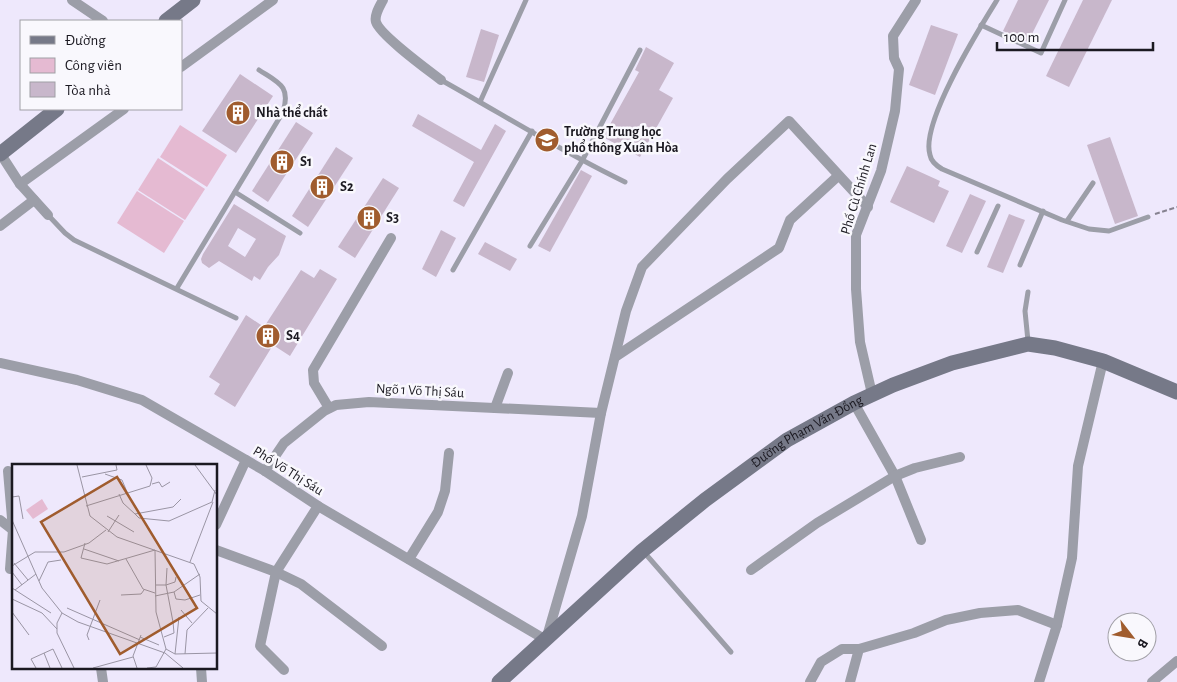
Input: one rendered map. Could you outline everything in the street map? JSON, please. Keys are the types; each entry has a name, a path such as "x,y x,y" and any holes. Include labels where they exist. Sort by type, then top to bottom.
{"street":[{"path":"72,0 102,20"},
{"path":"167,20 193,0"},
{"path":"182,66 273,0"},
{"path":"383,0 376,17 378,26 394,42 441,80"},
{"name":"Phố Cù Chính Lan","path":"872,394 860,342 856,289 856,235 881,171 895,111 899,69 894,58 893,36 916,0"},
{"path":"48,215 20,184 0,153 56,110"},
{"path":"20,184 123,110"},
{"path":"546,640 582,516 601,413 626,311 642,267 727,179 789,121 868,207"},
{"path":"615,358 779,248 790,220 838,176"},
{"path":"0,226 34,200"},
{"path":"329,408 314,383 313,370 391,238"},
{"name":"Đường Phạm Văn Đồng","path":"499,682 642,551 705,500 787,440 854,402 893,384 952,363 1028,344 1055,348 1103,361 1177,392"},
{"path":"1040,682 1057,625 1072,558 1078,466 1103,361"},
{"name":"Phố Võ Thị Sáu","path":"0,363 76,380 142,400 265,471 318,506 546,640"},
{"path":"495,408 508,373"},
{"path":"868,379 893,384"},
{"name":"Ngõ 1 Võ Thị Sáu","path":"265,471 284,443 329,408 336,405 369,402 601,413"},
{"path":"854,402 895,476 921,540"},
{"path":"409,560 438,512 444,491 449,453"},
{"path":"751,570 816,523 895,476 915,468 960,457"},
{"path":"218,521 246,460"},
{"path":"7,470 12,520"},
{"path":"284,670 260,646 276,572 318,506"},
{"path":"0,520 12,529"},
{"path":"8,570 12,538"},
{"path":"218,551 292,579 307,588 382,646"},
{"path":"810,682 821,662 842,649 860,649 914,633 946,620 980,613 1018,610 1057,625"},
{"path":"850,682 860,649"},
{"path":"1152,682 1177,661"}],"lane":[{"path":"480,102 526,0"},
{"path":"997,0 981,25 942,99 930,136 930,156 942,169 1089,229 1109,231 1148,217"},
{"path":"981,25 1041,53 1066,0"},
{"path":"530,246 582,161 640,50"},
{"path":"177,288 283,112 286,103 284,88 259,70"},
{"path":"441,80 582,161 625,182"},
{"path":"453,270 532,132"},
{"path":"1067,221 1093,183"},
{"path":"234,192 300,233"},
{"path":"976,252 998,206"},
{"path":"1020,265 1043,211"},
{"path":"48,215 74,240 236,318"},
{"path":"1028,292 1025,312 1028,344"},
{"path":"642,551 731,652"}],"path":[{"path":"1148,217 1177,207"}],"green space":[{"path":"180,125 227,155 207,187 160,157"},
{"path":"158,158 205,189 185,220 138,190"},
{"path":"137,191 184,221 164,253 117,223"}],"building":[{"path":"1018,0 1049,0 1028,42 1003,31"},
{"path":"1083,0 1112,0 1069,87 1046,76"},
{"path":"931,25 958,34 935,95 909,85"},
{"path":"481,29 499,35 484,82 466,77"},
{"path":"646,47 674,63 659,90 673,98 640,157 603,137 639,72 635,70"},
{"name":"Nhà thể chất","path":"240,74 273,96 236,153 202,131"},
{"path":"418,114 481,150 495,124 506,131 464,207 453,201 474,162 412,126"},
{"name":"S1","path":"296,122 313,133 268,202 252,191"},
{"path":"1110,137 1138,216 1115,224 1087,145"},
{"name":"S2","path":"336,147 353,158 308,227 292,216"},
{"path":"907,166 940,181 938,186 949,191 934,223 890,202"},
{"path":"581,170 592,176 550,252 538,246"},
{"name":"S3","path":"383,178 399,188 355,258 338,247"},
{"path":"970,194 986,201 962,253 946,246"},
{"path":"234,204 286,236 279,255 260,280 254,276 252,281 219,261 209,268 202,263 203,254","holes":["238,228 256,239 245,257 228,246"]},
{"path":"1009,214 1025,220 1003,273 987,267"},
{"path":"441,230 456,238 436,277 422,269"},
{"path":"485,242 517,259 510,271 478,254"},
{"name":"S4","path":"320,269 337,279 290,356 273,345 235,407 214,394 220,384 209,377 246,315 264,327 301,270 314,278"}],"place":[{"name":"Nhà thể chất","path":"238,113"},
{"name":"Trường Trung học phổ thông Xuân Hòa","path":"547,140"},
{"name":"S1","path":"282,162"},
{"name":"S2","path":"322,187"},
{"name":"S3","path":"369,218"},
{"name":"S4","path":"268,336"}]}
